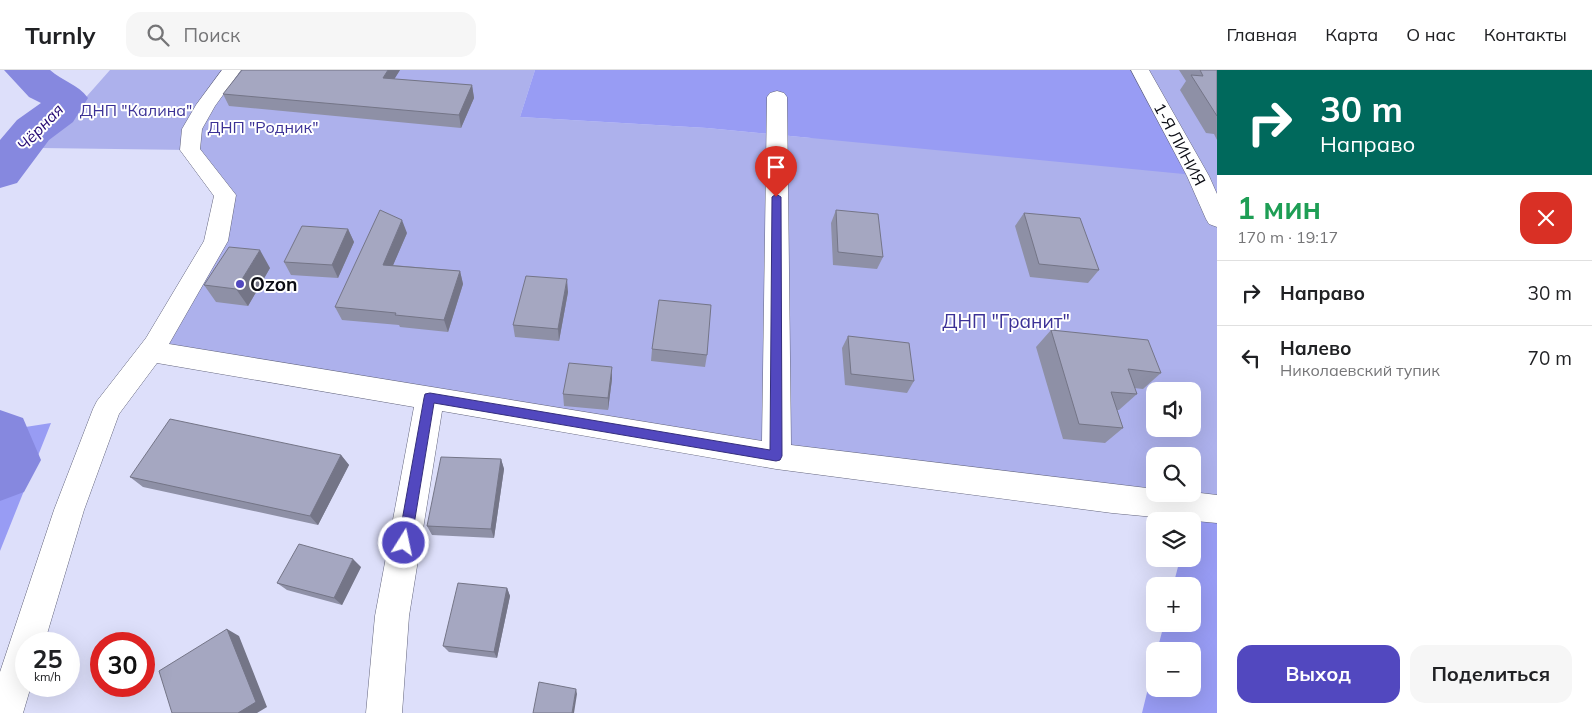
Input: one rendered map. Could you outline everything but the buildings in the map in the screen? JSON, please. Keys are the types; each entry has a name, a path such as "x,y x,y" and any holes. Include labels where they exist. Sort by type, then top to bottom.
{"street":[{"path":"30,632 69,510 107,409 150,351 216,242 225,195 190,150 192,129 206,105 232,70"},
{"name":"1-Я ЛИНИЯ","path":"1140,70 1198,176 1217,219"},
{"path":"776,456 777,96"},
{"path":"150,351 776,456 1112,499 1217,508"},
{"path":"384,713 392,616 430,398"},
{"path":"5,713 15,680"}],"green space":[{"name":"ДНП \"Гранит\"","path":"110,70 535,70 520,117 707,128 811,138 1140,70 1217,70 1217,508 1176,502 1201,502 1201,447 1146,447 1146,498 148,351 216,242 225,195 190,150 41,148"}],"shaded area":[{"path":"535,70 1140,70 1194,175 707,128 520,117"},
{"path":"51,423 0,551 0,431"},
{"path":"1192,507 1217,508 1217,713 1142,713 1146,697 1201,697 1201,642 1159,642 1162,632 1201,632 1201,577 1175,577 1178,567 1201,567 1201,512 1191,512"}],"waterway":[{"name":"Чёрная","path":"0,172 33,130 57,112 66,98 44,88 25,70"},
{"name":"Чёрная","path":"0,438 8,460 0,471"}],"place":[{"name":"Ozon","path":"240,284"}],"route":[{"path":"404,543 430,398 776,456 776,197"}],"park label":[{"name":"ДНП \"Калина\"","path":"136,110"},
{"name":"ДНП \"Родник\"","path":"263,127"}]}
